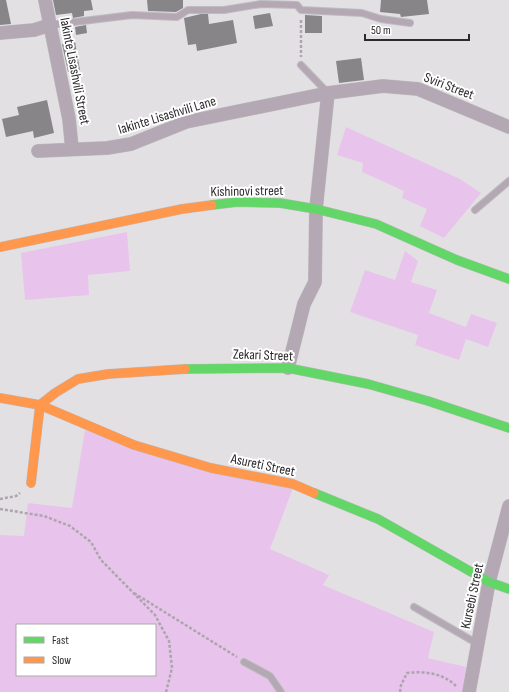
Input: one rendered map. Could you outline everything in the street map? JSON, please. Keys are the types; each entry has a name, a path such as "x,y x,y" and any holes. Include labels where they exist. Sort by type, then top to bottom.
{"street":[{"name":"Iakinte Lisashvili Street","path":"45,0 60,81 69,119 72,149"},
{"path":"0,33 34,30 50,24"},
{"name":"Sviri Street","path":"328,93 383,86 418,89 509,127"},
{"path":"288,368 304,304 315,282 316,209 328,93"},
{"name":"Iakinte Lisashvili Lane","path":"38,151 107,148 131,144 186,122 328,93"},
{"name":"Kishinovi street","path":"0,247 182,208 244,202 280,203 316,209 376,224 457,260 509,279"},
{"name":"Zekari Street","path":"40,405 54,393 78,379 108,374 183,369 288,368 368,384 428,401 509,428"},
{"name":"Asureti Street","path":"0,398 40,405 134,445 211,468 293,484 378,519 489,582 509,588"},
{"path":"31,483 40,405"},
{"name":"Kursebi Street","path":"463,690 478,644 489,582 509,506"}],"lane":[{"path":"50,24 132,15 177,17 188,10 224,10 261,4 297,5 300,10 362,13 381,19 410,23"},
{"path":"301,65 328,93"},
{"path":"475,210 509,180"},
{"path":"414,607 478,644"},
{"path":"244,662 270,676 281,692"}],"path":[{"path":"300,10 301,65"},
{"path":"0,499 16,496 31,483"},
{"path":"0,509 44,516 70,526 91,542 101,560 155,615 169,641 172,668 166,692"},
{"path":"130,590 244,662"},
{"path":"400,692 400,685 407,673 420,672 448,677 463,690"}],"shaded area":[{"path":"346,127 460,179 481,193 444,238 420,226 427,209 402,198 404,191 362,172 363,163 337,155"},
{"path":"127,232 130,271 88,275 89,295 25,300 21,253"},
{"path":"405,251 418,261 411,282 437,290 429,313 466,327 471,314 497,323 488,347 466,339 459,360 415,345 418,335 350,312 365,270 395,280"},
{"path":"85,430 293,488 270,549 329,575 323,585 434,632 428,658 466,667 463,692 0,692 0,535 24,536 28,503 72,508"}],"building":[{"path":"0,0 6,0 11,24 0,25"},
{"path":"53,0 91,0 93,10 84,11 84,16 73,18 72,13 56,15"},
{"path":"147,0 183,0 183,8 176,12 148,11"},
{"path":"381,0 427,0 429,14 401,17 400,14 380,12"},
{"path":"270,13 273,26 255,29 253,16"},
{"path":"208,14 209,24 233,20 237,43 197,51 196,44 188,45 184,18"},
{"path":"305,15 322,16 322,33 305,33"},
{"path":"86,25 87,33 76,35 75,27"},
{"path":"75,42 80,70 68,72 62,44"},
{"path":"361,58 364,80 339,83 336,61"},
{"path":"47,100 54,133 34,138 33,131 6,137 2,119 19,115 17,107"}],"traffic: fast":[{"path":"212,205 237,202 280,203 316,209 376,224 457,260 509,279"},
{"path":"185,369 288,368 368,384 428,401 509,428"},
{"path":"314,493 378,519 489,582 509,589"}],"traffic: slow":[{"path":"0,247 182,209 212,205"},
{"path":"31,483 40,405 55,393 78,379 108,374 185,369"},
{"path":"0,398 40,405 134,445 211,468 293,484 314,493"}]}
